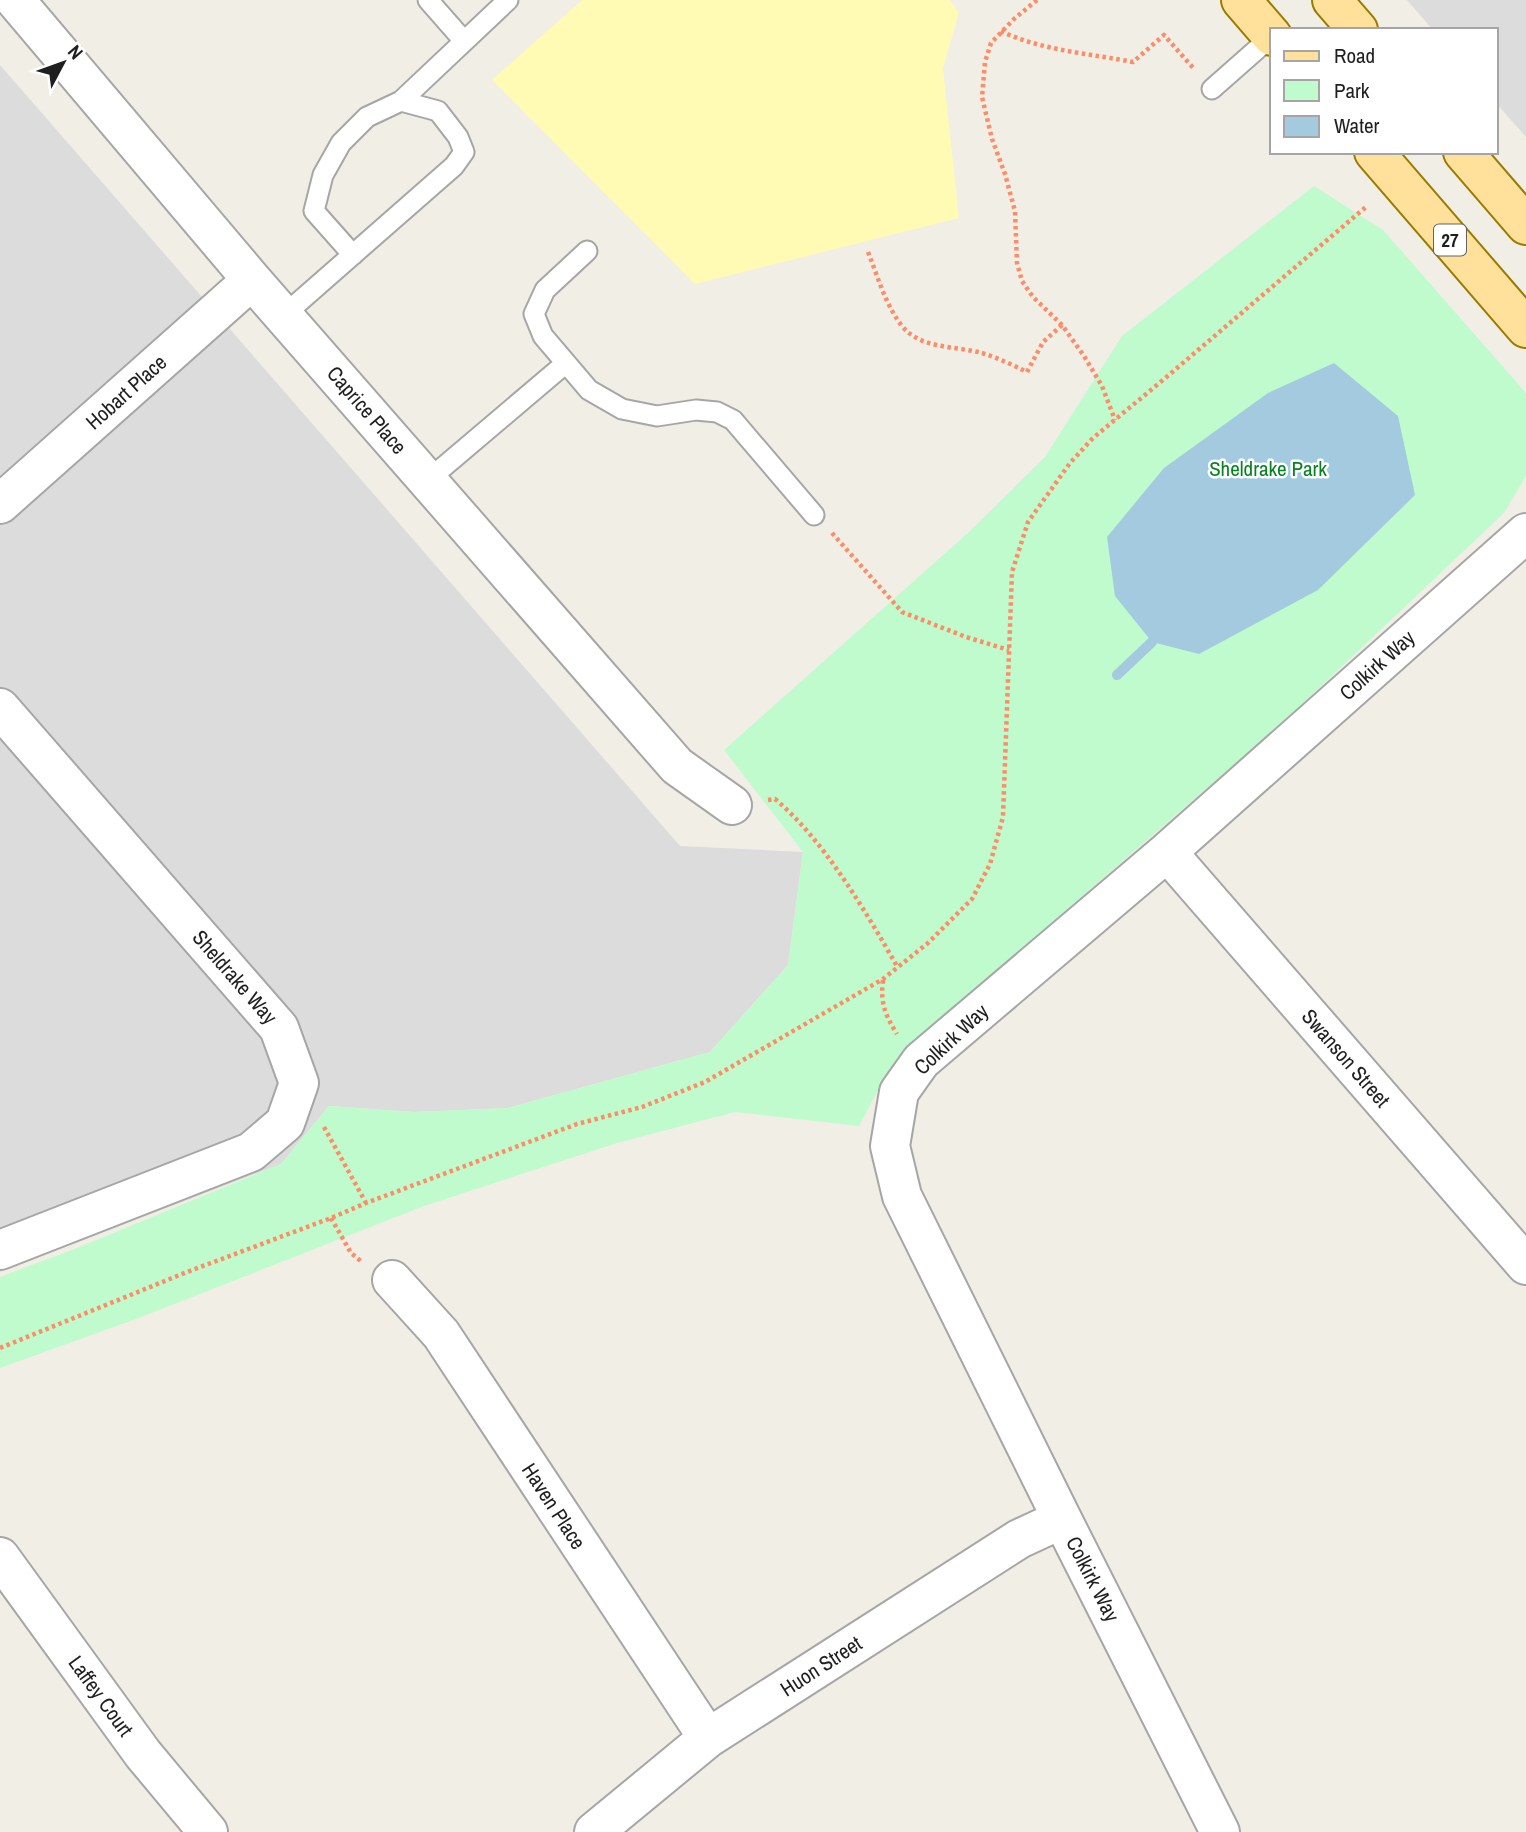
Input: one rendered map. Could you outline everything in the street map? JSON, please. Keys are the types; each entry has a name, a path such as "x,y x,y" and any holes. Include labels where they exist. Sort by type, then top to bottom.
{"main road":[{"path":"1241,0 1270,34"},
{"path":"1332,0 1355,28"},
{"name":"27","path":"1376,154 1526,328"},
{"path":"1465,154 1526,225"}],"street":[{"name":"Caprice Place","path":"15,0 252,280 677,766 732,805"},
{"name":"Hobart Place","path":"0,504 252,280"},
{"name":"Colkirk Way","path":"1220,1832 902,1196 890,1146 899,1092 921,1060 1167,852 1526,533"},
{"name":"Sheldrake Way","path":"0,708 279,1028 299,1083 296,1092"},
{"name":"Swanson Street","path":"1167,852 1526,1265"},
{"path":"0,1250 251,1152 285,1123 296,1092"},
{"name":"Haven Place","path":"392,1280 441,1334 708,1738"},
{"name":"Huon Street","path":"594,1832 708,1738 1019,1539 1062,1519"},
{"name":"Laffey Court","path":"0,1557 143,1754 208,1832"}],"lane":[{"path":"428,0 464,41"},
{"path":"353,255 314,211 323,175 341,143 367,117 401,101 508,0"},
{"path":"1212,89 1270,38"},
{"path":"284,315 454,166 464,152 458,136 438,111 401,101"},
{"path":"587,251 545,290 534,314 543,336 589,390 622,409 657,416 696,410 717,412 733,420 814,514"},
{"path":"428,480 566,363"}],"path":[{"path":"1037,0 991,43 985,62 982,97 1015,211 1017,263 1022,281 1033,297 1062,325 1102,386 1115,420"},
{"path":"1001,32 1057,48 1133,62 1164,35 1212,89"},
{"path":"0,1348 366,1203 577,1124 642,1107 705,1082 883,979 928,943 972,899 990,864 1003,817 1012,572 1028,522 1070,463 1093,438 1367,206"},
{"path":"868,251 882,290 896,316 912,336 923,342 982,353 1027,372 1043,342 1062,325"},
{"path":"814,514 902,612 966,637 1009,650"},
{"path":"732,805 775,799 794,816 834,866 873,924 898,968"},
{"path":"883,979 881,998 890,1023 901,1041 921,1060"},
{"path":"296,1092 314,1109 366,1203"},
{"path":"331,1218 351,1252 369,1268 392,1280"}],"shaded area":[{"path":"1407,0 1526,0 1526,137 1498,105 1498,28 1431,28"},
{"path":"0,65 680,846 803,852 788,965 710,1052 508,1108 415,1112 329,1106 281,1164 0,1272"}],"sand":[{"path":"582,0 950,0 959,13 943,68 959,218 695,284 492,80"}],"green space":[{"name":"Sheldrake Park","path":"1314,186 1383,230 1526,393 1526,476 1504,513 1282,723 914,1042 884,1079 859,1126 735,1112 617,1143 424,1206 136,1319 0,1368 0,1277 281,1164 329,1106 415,1112 508,1108 710,1052 788,965 803,852 724,750 968,533 1045,457 1122,336"}],"water":[{"path":"1334,363 1398,416 1415,495 1318,590 1199,654 1152,642 1115,596 1107,537 1164,468 1268,393"}],"waterway":[{"path":"1117,675 1152,642"}]}
